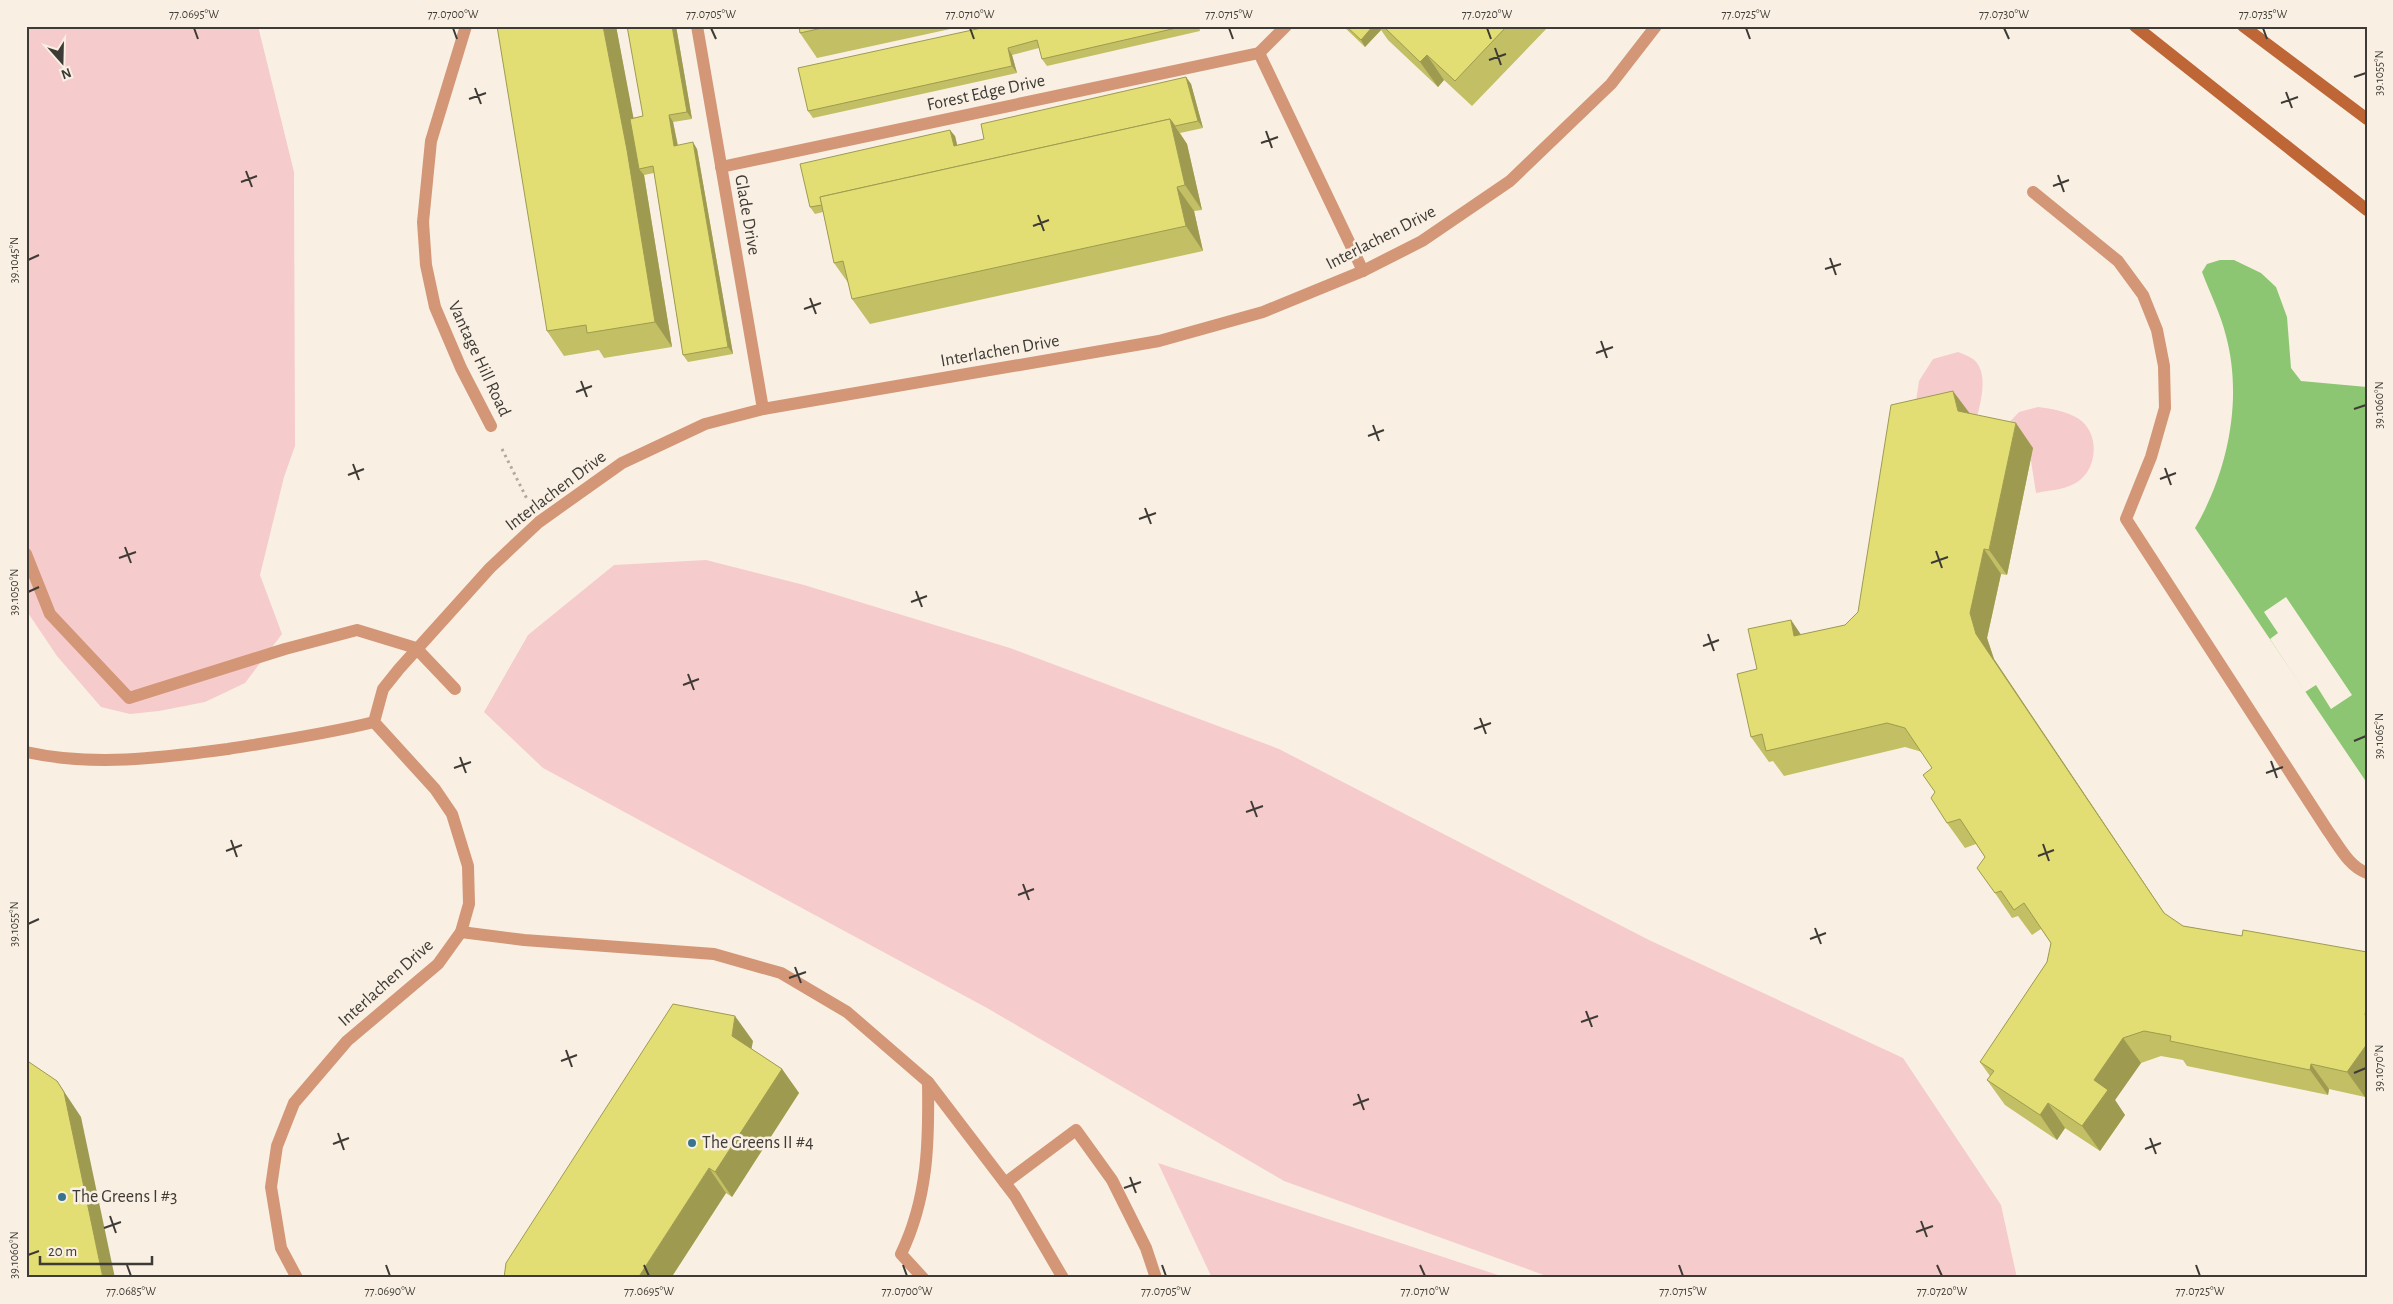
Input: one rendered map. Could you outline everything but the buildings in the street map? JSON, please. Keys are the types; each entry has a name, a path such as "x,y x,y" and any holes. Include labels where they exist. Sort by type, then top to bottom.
{"street":[{"name":"Vantage Hill Road","path":"466,26 432,141 423,222 426,265 435,307 461,368 490,426"},
{"name":"Glade Drive","path":"698,26 763,409"},
{"path":"1286,26 1259,52 1363,271"},
{"name":"Interlachen Drive","path":"297,1278 281,1248 271,1187 277,1146 294,1103 347,1041 438,964 461,932 469,904 468,866 452,814 435,789 374,722 383,689 416,648 490,568 539,522 622,463 705,424 763,409 1159,341 1263,312 1363,271 1422,241 1510,182 1558,138 1610,84 1656,26"},
{"path":"2135,26 2367,210"},
{"path":"2243,26 2367,119"},
{"name":"Forest Edge Drive","path":"721,167 1259,52"},
{"path":"2033,192 2118,261 2143,295 2157,330 2164,366 2165,408 2151,457 2126,519 2328,831 2363,872"},
{"path":"26,554 50,614 129,698 285,649 357,630 416,648 455,689"},
{"path":"26,752 46,756 108,761 149,760 318,736 374,722"},
{"path":"461,932 524,940 714,954 781,973 847,1012 928,1082 1005,1182 1062,1278"},
{"path":"923,1278 901,1254 913,1228 923,1188 929,1140 928,1082"},
{"path":"1005,1182 1076,1130 1112,1180 1146,1248 1156,1278"}],"path":[{"name":"Vantage Hill Road","path":"490,426 539,522"}],"shaded area":[{"path":"26,26 258,26 294,172 295,446 284,477 260,575 282,634 245,683 205,702 159,711 130,714 101,707 57,656 26,610"},
{"path":"2220,260 2234,260 2261,273 2276,287 2287,317 2291,368 2301,381 2367,387 2367,783 2195,528 2207,506 2224,459 2232,410 2231,360 2226,336 2202,272 2207,264"},
{"path":"1958,352 1973,359 1979,366 1982,376 1983,386 1979,410 1970,442 1916,401 1919,381 1933,359"},
{"path":"2038,407 2064,412 2079,419 2090,432 2094,449 2090,466 2080,480 2064,488 2036,493 2029,448 2005,427 2019,412"},
{"path":"706,560 804,585 1010,648 1279,749 1649,940 1903,1058 2001,1205 2017,1278 1552,1278 1284,1181 987,1008 543,768 484,712 528,635 614,565"},
{"path":"1158,1163 1507,1278 1212,1278"}],"pier":[{"path":"2286,597 2352,695 2331,709 2316,685 2305,692 2270,639 2278,633 2264,612"}],"place":[{"name":"The Greens II #4","path":"692,1143"},
{"name":"The Greens I #3","path":"62,1197"}]}
